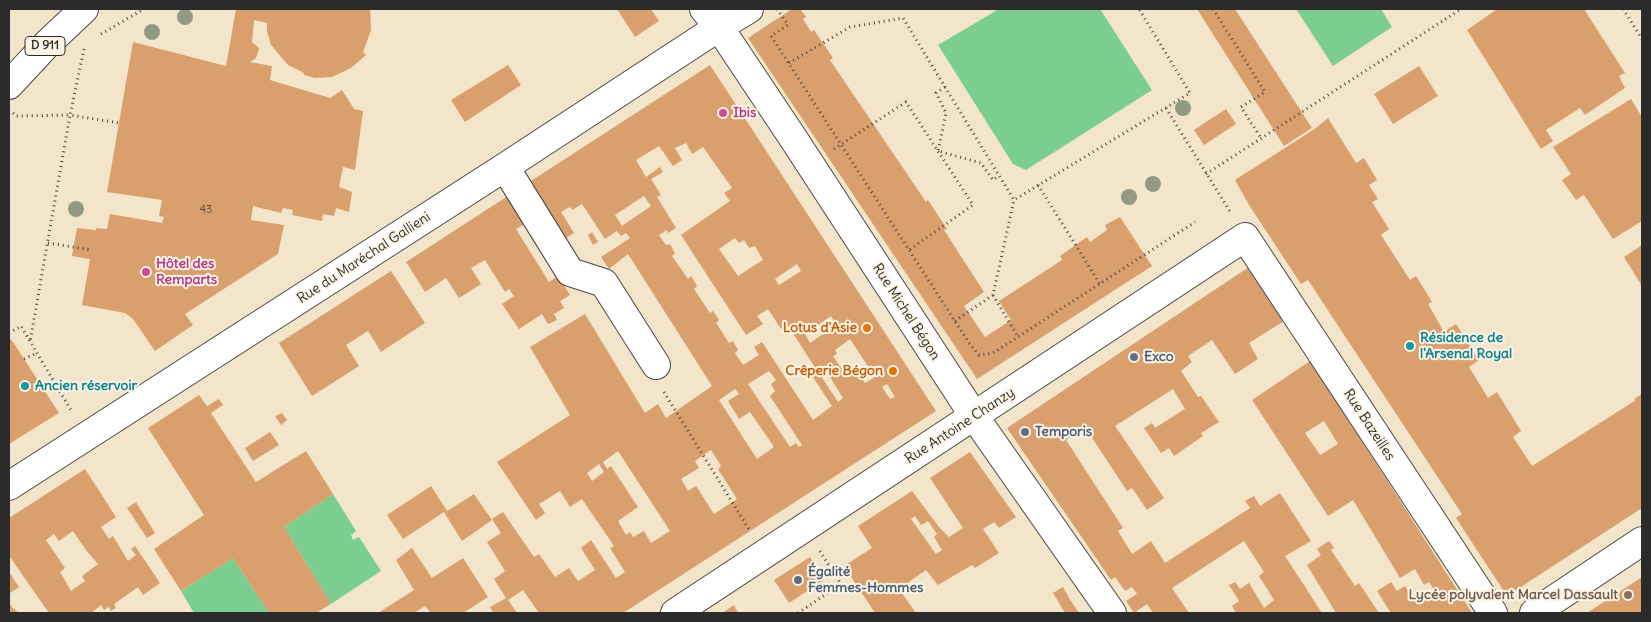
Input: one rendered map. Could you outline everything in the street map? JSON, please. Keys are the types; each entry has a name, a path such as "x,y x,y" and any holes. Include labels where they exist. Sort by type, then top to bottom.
{"street":[{"name":"D 911","path":"9,85 48,43 84,9"},
{"name":"Rue du Maréchal Gallieni","path":"9,486 505,167 711,18 749,9"},
{"name":"Rue Michel Bégon","path":"711,18 974,416 1112,613"},
{"path":"505,167 570,272 604,283 656,365"},
{"name":"Rue Antoine Chanzy","path":"675,613 1245,237"},
{"name":"Rue Bazeilles","path":"1245,237 1493,613"},
{"path":"1534,613 1642,541"}],"path":[{"path":"100,35 144,9"},
{"path":"777,9 788,25 771,36 955,322 979,355 992,353 1018,337 1195,222"},
{"path":"1014,200 1190,93 1139,9"},
{"path":"1213,9 1265,92 1242,107 1261,138"},
{"path":"1206,174 1461,9"},
{"path":"1623,9 1642,39"},
{"path":"789,63 850,27 903,18 1014,200 993,295 955,322"},
{"path":"30,342 70,115 85,44"},
{"path":"938,151 946,113 936,93 945,86"},
{"path":"831,150 906,102 973,205 909,250"},
{"path":"1166,108 1245,237"},
{"path":"9,110 16,116 70,115 119,122"},
{"path":"938,151 982,163 992,180 999,176"},
{"path":"1038,185 1100,284"},
{"path":"48,243 92,250"},
{"path":"993,295 1018,337"},
{"path":"9,333 21,326 87,436"},
{"path":"24,359 37,353"},
{"path":"656,365 664,394 765,554"},
{"path":"798,613 841,584 805,528"}],"green space":[{"path":"999,9 1100,9 1152,90 1026,170 1013,164 938,45"},
{"path":"1296,9 1381,9 1392,27 1333,66"},
{"path":"333,494 356,531 351,535 353,540 359,537 381,571 331,604 284,527"},
{"path":"233,558 269,613 194,613 181,591"}],"building":[{"path":"236,9 370,9 371,30 363,52 366,55 351,68 332,77 315,78 304,75 304,73 288,65 271,45 267,23 254,20 252,42 259,48 256,58 250,62 272,66 270,80 330,98 342,90 354,109 363,111 355,170 343,167 339,187 352,192 349,212 336,208 334,216 323,214 322,221 292,215 293,210 283,208 281,213 253,206 251,220 284,225 278,254 185,314 193,325 155,351 133,319 125,313 82,305 90,259 72,256 77,228 107,229 110,214 162,223 164,217 159,216 162,200 107,192 133,42 226,66"},
{"path":"617,9 651,9 659,21 635,37"},
{"path":"792,9 800,9 806,17 803,19 811,32 814,30 833,58 830,60 926,202 928,200 947,229 944,230 984,292 964,306 985,337 1011,320 999,301 1062,260 1060,256 1087,237 1090,242 1107,230 1105,225 1120,217 1152,266 977,379 748,38"},
{"path":"1197,9 1235,9 1312,128 1284,146"},
{"path":"1497,9 1584,9 1625,73 1619,76 1625,88 1585,115 1580,108 1546,130 1553,141 1541,149 1467,30"},
{"path":"508,65 521,85 465,122 451,100"},
{"path":"710,65 936,411 623,613 539,613 523,590 508,600 517,613 493,613 490,607 506,598 494,579 505,571 487,542 501,533 492,519 503,512 534,557 539,554 555,577 569,568 578,581 595,570 581,548 591,540 616,578 625,572 610,548 614,546 582,499 570,507 560,491 539,504 545,513 536,520 497,462 570,415 530,347 585,314 645,413 658,404 666,418 712,386 628,254 609,269 601,257 630,238 626,233 621,236 617,231 605,239 582,204 572,210 570,207 561,212 574,233 543,253 525,224 516,229 549,282 558,276 570,295 560,301 564,308 554,314 557,320 548,324 542,314 519,329 502,304 514,296 509,289 505,292 485,260 471,268 481,284 459,298 446,278 425,292 406,262","holes":["686,143 692,154 703,147 732,188 724,193 730,201 681,235 746,335 763,324 757,316 768,309 781,329 787,324 814,366 809,371 832,406 813,420 762,342 754,347 759,355 743,365 735,353 738,350 733,341 729,343 716,323 719,320 713,311 710,313 694,289 697,286 691,276 688,279 672,256 675,253 670,244 666,245 659,235 667,230 668,233 676,228 657,197 661,195 651,179 663,172 660,167 646,177 636,160 659,146 673,166 682,160 675,148","644,196 651,206 622,226 615,215","735,238 739,243 744,240 749,248 755,246 763,260 738,276 719,249","797,264 801,271 779,285 775,279","831,316 836,325 810,343 805,334","850,339 875,377 865,383 855,369 846,375 833,356 837,354 835,350","769,371 776,380 771,384 775,391 770,396 802,445 799,447 796,443 790,447 748,384","827,372 843,398 838,402 821,376","887,384 895,397 890,399 882,387","735,389 739,394 728,401 739,419 750,412 774,447 757,459 719,400","711,450 721,466 718,469 737,499 714,514 696,486 688,491 681,479 699,468 695,461","618,451 670,531 651,543 644,531 633,537 630,532 626,535 618,521 638,507 611,466 607,469 603,462","599,464 604,472 592,481 587,473"]},
{"path":"1419,66 1438,96 1393,124 1374,94"},
{"path":"1631,99 1642,117 1642,221 1613,239 1584,195 1576,200 1562,180 1571,174 1553,147"},
{"path":"1226,109 1236,124 1204,145 1194,130"},
{"name":"Résidence de l'Arsenal Royal","path":"1328,118 1356,163 1364,158 1377,180 1369,185 1378,199 1372,202 1389,229 1381,235 1410,280 1416,276 1432,302 1428,304 1444,332 1456,324 1479,360 1469,367 1488,398 1497,392 1521,431 1513,437 1532,466 1636,400 1634,399 1642,394 1642,508 1507,596 1456,518 1462,514 1308,280 1301,284 1249,205 1235,180 1316,128"},
{"path":"592,232 598,242 593,245 588,235"},
{"path":"1642,245 1642,286 1624,257"},
{"path":"1249,267 1284,321 1249,343 1258,359 1235,374 1212,340 1188,356 1192,362 1181,371 1198,397 1201,396 1219,422 1201,433 1203,436 1174,456 1169,448 1161,453 1144,428 1152,423 1155,428 1185,409 1173,389 1115,426 1164,498 1147,510 1132,488 1127,491 1085,427 1066,440 1123,528 1118,531 1132,554 1151,541 1165,563 1250,508 1245,501 1254,496 1260,506 1280,493 1311,541 1285,556 1322,613 1236,613 1232,606 1239,601 1229,585 1235,582 1240,589 1249,583 1264,608 1274,600 1259,576 1264,572 1244,541 1172,588 1189,613 1153,613 1147,604 1134,613 1126,601 1137,594 1132,587 1125,591 1115,577 1111,580 1007,428"},
{"path":"391,271 425,323 381,352 368,331 346,345 359,366 312,396 279,343"},
{"name":"Ancien réservoir","path":"11,339 59,413 9,444 9,341"},
{"path":"1310,361 1472,613 1391,613 1377,591 1391,582 1397,591 1405,586 1417,604 1436,593 1429,582 1424,585 1415,569 1400,578 1353,500 1328,516 1252,400","holes":["1324,421 1338,444 1320,455 1305,433"]},
{"path":"199,395 207,406 219,399 223,405 211,413 256,482 306,451 333,494 284,527 331,604 316,613 269,613 233,558 181,591 154,549 204,515 148,428"},
{"path":"282,413 287,420 281,425 275,416"},
{"path":"270,432 279,445 253,461 245,448"},
{"path":"970,452 1016,517 999,528 994,522 983,529 999,553 975,568 972,565 938,585 926,570 899,589 916,613 875,613 844,566 872,548 858,526 912,491 939,527 949,537 963,528 930,478","holes":["915,516 921,525 928,521 937,534 934,537 942,550 936,554 911,519"]},
{"path":"85,469 116,517 101,527 109,539 113,536 128,561 136,555 131,549 135,546 160,583 143,595 138,587 114,604 116,608 111,611 109,607 104,610 101,605 91,613 49,613 9,558 9,518","holes":["73,531 98,564 82,576 85,581 71,591 60,572 65,568 46,540 54,534 59,541"]},
{"path":"431,486 447,511 474,494 492,520 462,541 444,512 403,539 387,515"},
{"path":"136,502 155,533 147,538 127,508"},
{"path":"1329,541 1334,548 1331,550 1355,586 1359,583 1379,613 1336,613 1307,565 1321,555 1317,549"},
{"path":"412,548 432,578 463,558 488,597 463,613 431,613 425,606 414,613 378,613 414,590 396,560"},
{"path":"810,557 824,580 789,603 774,580"},
{"path":"9,572 19,587 10,593 9,592"},
{"name":"Lycée polyvalent Marcel Dassault","path":"1642,577 1642,613 1587,613"},
{"path":"1063,587 1079,613 1065,613 1053,593"},
{"path":"9,603 13,608 19,613 9,613"},
{"path":"734,605 738,613 722,613"}],"place":[{"name":"Ibis","path":"723,113"},
{"name":"Hôtel des Remparts","path":"146,272"},
{"name":"Lotus d'Asie","path":"867,328"},
{"name":"Résidence de l'Arsenal Royal","path":"1410,346"},
{"name":"Exco","path":"1134,357"},
{"name":"Crêperie Bégon","path":"893,371"},
{"name":"Ancien réservoir","path":"25,386"},
{"name":"Temporis","path":"1025,432"},
{"name":"Égalité Femmes-Hommes","path":"798,580"},
{"name":"Lycée polyvalent Marcel Dassault","path":"1628,595"}]}
